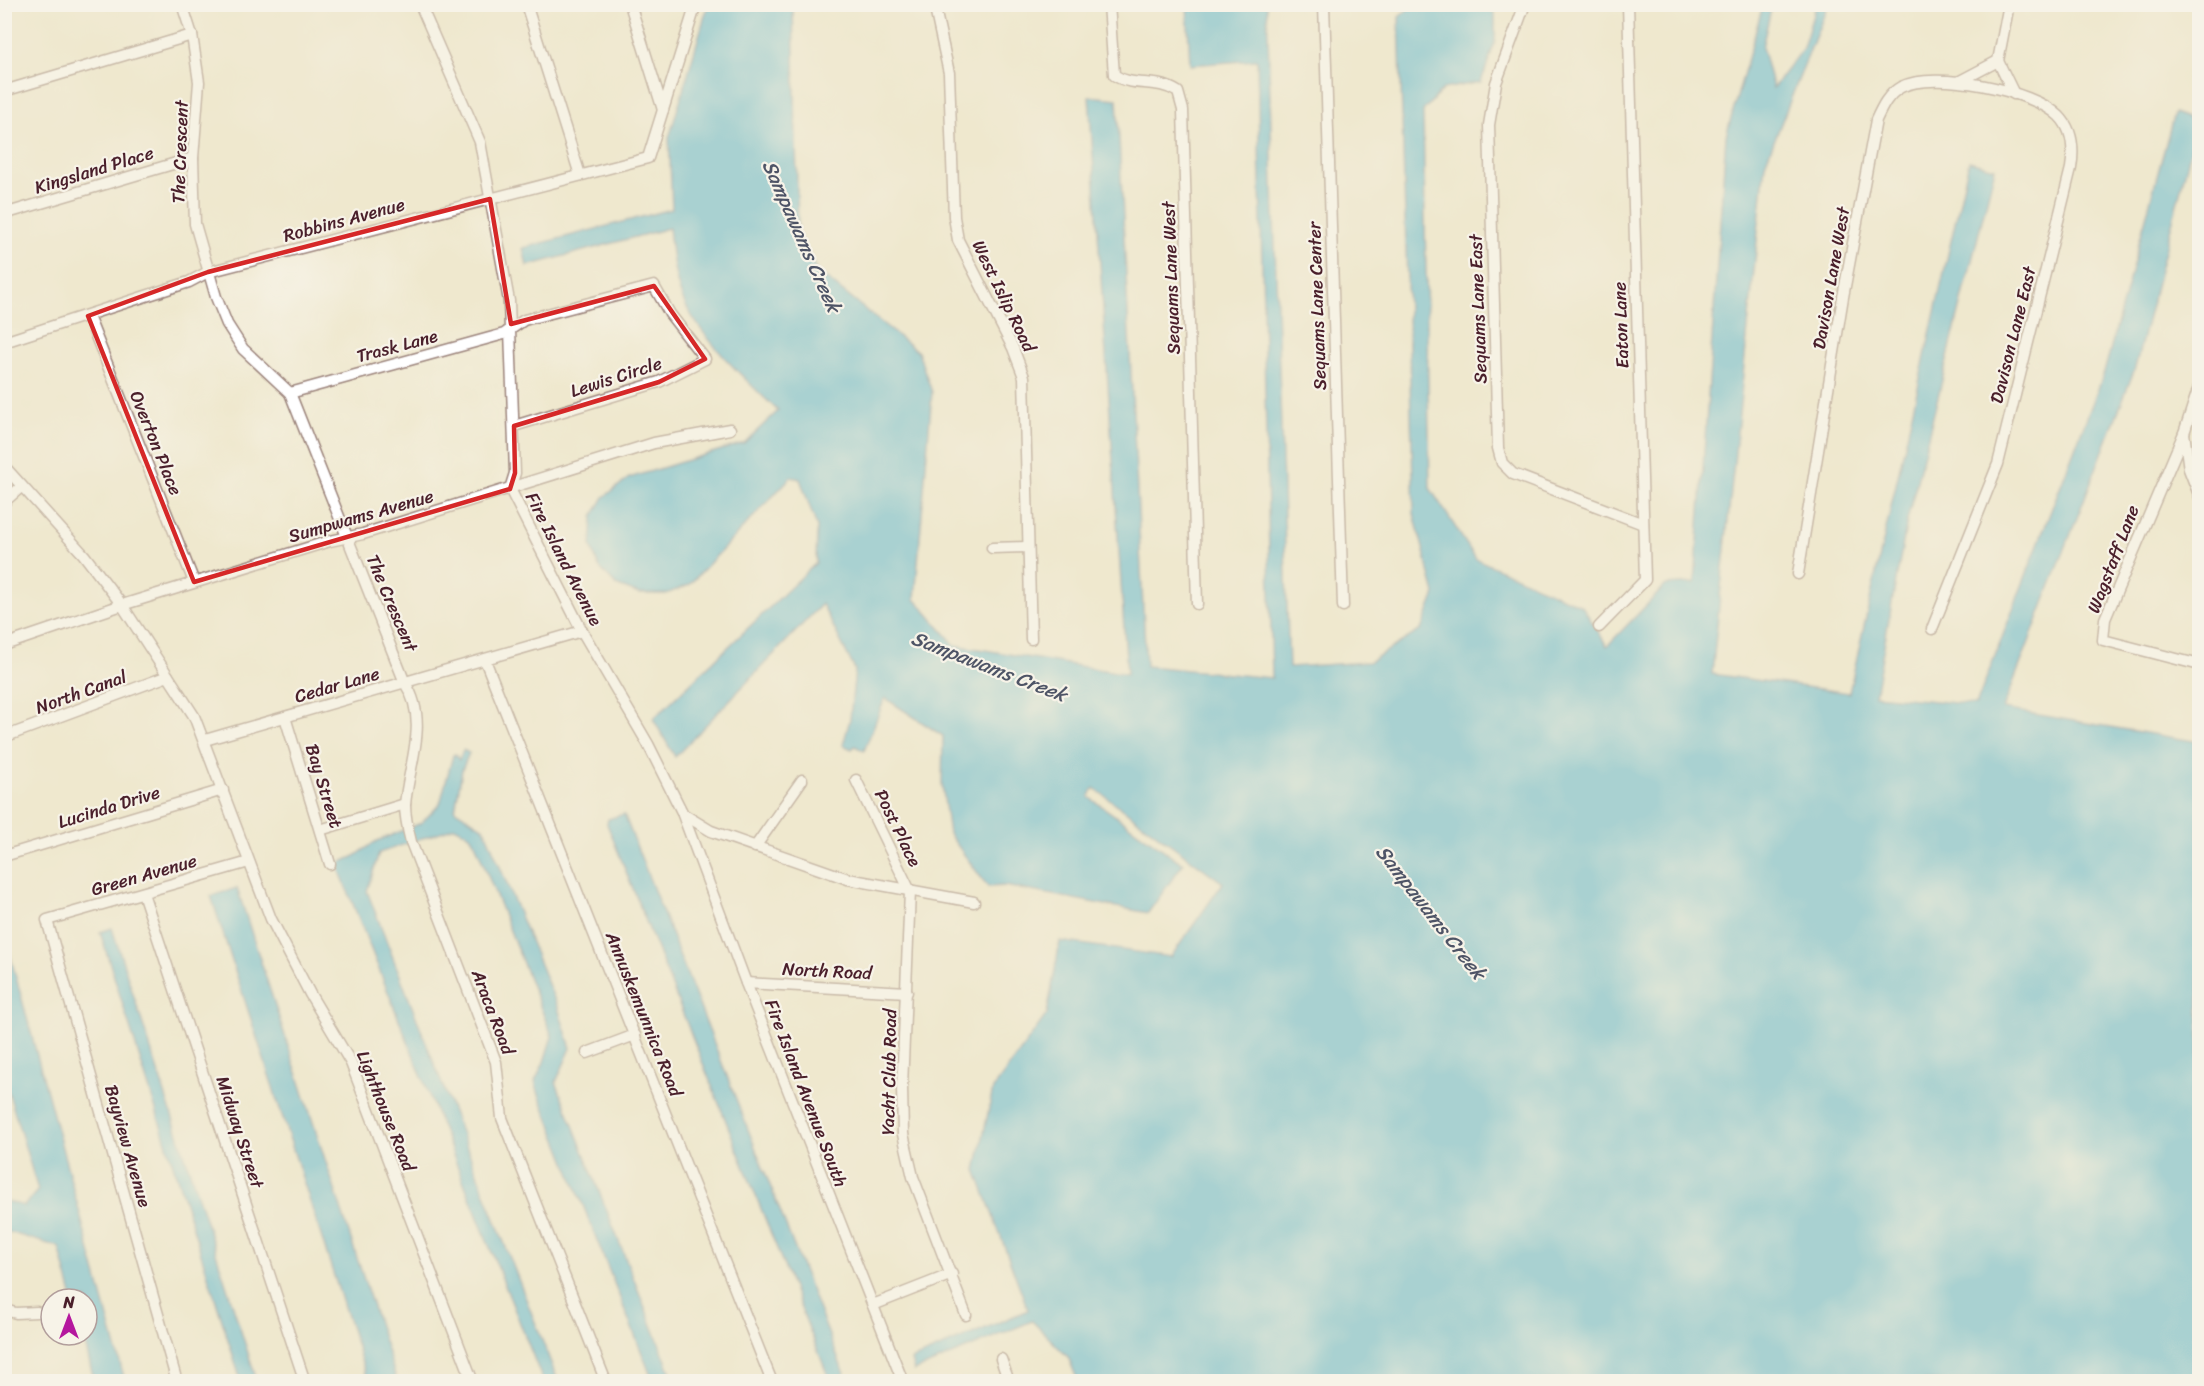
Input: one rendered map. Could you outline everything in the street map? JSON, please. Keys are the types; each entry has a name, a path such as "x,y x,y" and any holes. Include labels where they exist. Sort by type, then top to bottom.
{"street":[{"name":"The Crescent","path":"182,4 192,35 199,82 193,158 195,224 208,272 227,324 243,350 290,393 405,682"},
{"name":"Fire Island Avenue","path":"420,4 480,142 509,301 515,473 510,489 582,630 648,744 683,814"},
{"path":"526,4 580,176"},
{"path":"630,4 663,111"},
{"path":"663,111 696,4"},
{"name":"West Islip Road","path":"934,4 950,73 954,217 958,240 1013,348 1024,377 1031,639"},
{"name":"Sequams Lane West","path":"1109,4 1114,75 1122,80 1165,84 1178,92 1183,110 1197,604"},
{"name":"Sequams Lane Center","path":"1324,4 1343,606"},
{"name":"Sequams Lane East","path":"1526,4 1496,83 1489,125 1498,448 1502,464 1513,474 1643,524"},
{"name":"Eaton Lane","path":"1599,627 1645,580 1628,4"},
{"path":"2009,4 1998,61 2014,94"},
{"path":"4,91 192,35"},
{"path":"1960,81 1998,61"},
{"name":"Davison Lane West","path":"1798,574 1843,297 1876,120 1884,103 1900,88 1920,81 1960,81 1990,88"},
{"name":"Davison Lane East","path":"1932,629 1998,465 2072,168 2074,149 2069,131 2060,117 2043,104 1990,88"},
{"name":"Robbins Avenue","path":"4,342 189,282 208,272 648,158 663,111"},
{"name":"Kingsland Place","path":"4,214 193,158"},
{"name":"Lewis Circle","path":"511,327 524,320 654,286 670,314 705,358 659,382 514,426"},
{"name":"Overton Place","path":"88,316 194,582"},
{"name":"Trask Lane","path":"290,393 504,334 511,327"},
{"name":"Wagstaff Lane","path":"2199,384 2184,432 2105,619 2103,640 2199,665"},
{"name":"Sumpwams Avenue","path":"4,645 194,582 330,540 346,538 510,489 654,443 730,429"},
{"name":"Wagstaff Lane","path":"2184,432 2189,469 2199,497"},
{"path":"4,466 84,555 122,605 194,716 224,790 249,862"},
{"path":"4,502 21,487"},
{"path":"992,548 1027,548"},
{"name":"Cedar Lane","path":"205,740 582,630"},
{"name":"Annuskemunnica Road","path":"485,660 772,1382"},
{"name":"North Canal","path":"4,737 168,676"},
{"name":"Araca Road","path":"405,682 411,692 416,728 416,755 405,804 411,842 496,1062 502,1118 606,1382"},
{"name":"Bay Street","path":"285,717 330,864"},
{"path":"755,847 802,780"},
{"name":"Post Place","path":"856,780 910,891"},
{"name":"Lucinda Drive","path":"4,856 224,790"},
{"path":"320,830 405,804"},
{"path":"683,814 711,831 848,879 974,902"},
{"name":"Fire Island Avenue South","path":"683,814 746,983 903,1382"},
{"name":"Green Avenue","path":"47,920 249,862"},
{"name":"Lighthouse Road","path":"249,862 271,919 351,1063 473,1382"},
{"name":"Yacht Club Road","path":"910,891 902,1087 903,1134 913,1177 966,1315"},
{"name":"Midway Street","path":"143,893 305,1382"},
{"name":"Bayview Avenue","path":"47,920 177,1382"},
{"name":"North Road","path":"746,983 907,992"},
{"path":"588,1053 635,1035"},
{"path":"873,1305 952,1274"},
{"path":"4,1310 16,1313 37,1312"},
{"path":"1001,1359 1009,1382"}],"highlighted area":[{"path":"490,199 511,324 654,286 705,359 659,382 514,426 515,473 510,489 194,582 88,316 208,272"}],"water":[{"name":"Sampawams Creek","path":"708,5 793,5 798,232 816,270 918,352 932,392 915,599 955,645 1127,674 1089,96 1117,99 1146,666 1272,678 1257,60 1190,65 1187,5 1267,5 1289,667 1369,662 1421,630 1435,594 1414,514 1399,17 1413,5 1486,5 1495,14 1495,42 1481,82 1443,89 1423,111 1430,488 1476,559 1582,606 1607,646 1666,585 1695,583 1726,136 1763,5 1772,5 1762,47 1773,88 1803,48 1816,5 1828,5 1765,164 1712,674 1849,693 1969,161 1995,168 1907,521 1875,695 1976,705 2104,373 2174,113 2198,122 2135,368 2003,709 2199,742 2199,1381 1078,1381 1068,1357 1032,1321 914,1371 911,1360 1028,1310 976,1170 993,1089 1047,1014 1060,941 1171,957 1223,883 1094,788 1089,797 1183,864 1148,913 1005,886 988,887 949,834 942,784 943,736 885,698 864,751 855,746 852,749 843,745 850,719 855,670 822,604 675,757 653,719 816,563 817,527 800,479 791,477 689,585 666,594 639,594 616,585 599,567 591,546 593,516 604,497 629,478 744,443 778,411 716,348 694,320 682,297 676,278 669,228 527,266 523,248 672,209 669,138"},
{"path":"463,750 469,753 462,770 455,810 484,828 558,1008 571,1048 556,1082 674,1381 653,1381 538,1092 535,1081 552,1036 470,835 455,827 379,853 367,891 558,1381 543,1381 337,864 355,856 375,842 421,823 440,804 453,755 455,754 459,760"},
{"path":"624,814 847,1381 830,1381 607,824 608,819"},
{"path":"237,888 397,1381 368,1381 211,896"},
{"path":"112,928 257,1381 241,1381 100,932"},
{"path":"6,940 125,1381 94,1381 86,1347 99,1347 99,1287 70,1287 59,1247 5,1231 5,1201 24,1206 38,1190 5,1081"}]}
